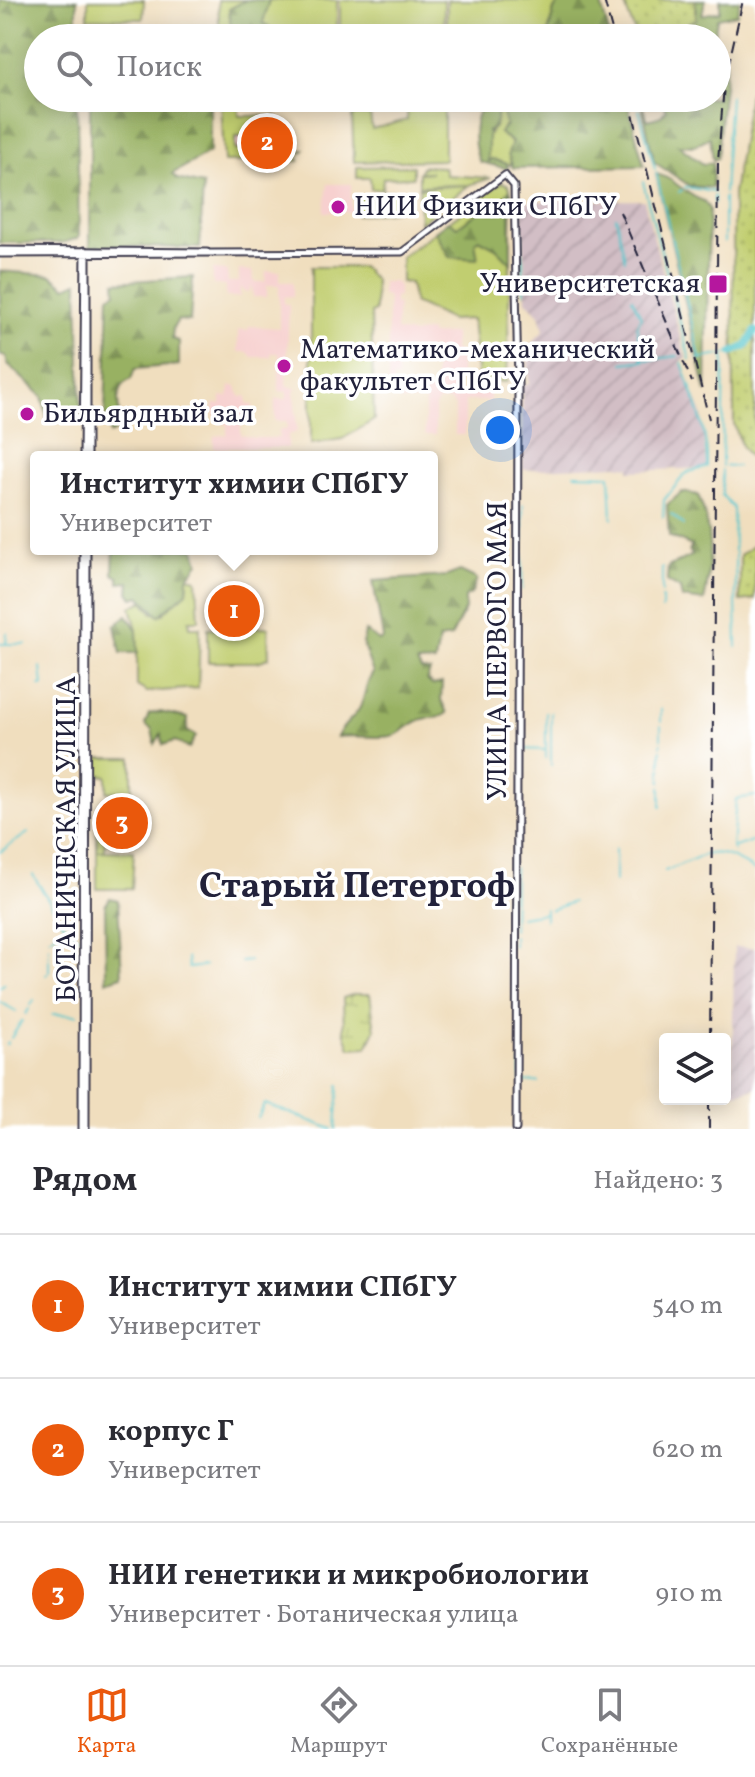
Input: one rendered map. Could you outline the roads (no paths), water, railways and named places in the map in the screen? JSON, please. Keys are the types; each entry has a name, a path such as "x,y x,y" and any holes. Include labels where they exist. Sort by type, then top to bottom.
{"street":[{"name":"УЛИЦА ПЕРВОГО МАЯ","path":"85,253 402,252 505,175 516,195 516,1129"},
{"path":"0,252 85,253 85,451"},
{"name":"БОТАНИЧЕСКАЯ УЛИЦА","path":"84,1129 85,555"}],"waterway":[{"path":"640,112 655,169"},
{"path":"724,193 729,112"},
{"path":"656,173 700,358"},
{"path":"643,182 690,360"},
{"path":"685,187 714,192"},
{"path":"714,196 714,203"},
{"path":"724,197 724,242"},
{"path":"520,207 524,293"},
{"path":"616,217 625,260"},
{"path":"632,298 641,317 637,327 643,361"},
{"path":"732,353 746,346 755,331"},
{"path":"620,347 639,345"},
{"path":"698,359 732,353"},
{"path":"722,466 724,354"},
{"path":"623,363 678,356"},
{"path":"682,362 699,413 707,452 707,467 688,472"},
{"path":"726,466 737,466"},
{"path":"722,470 722,495 733,508 734,551"},
{"path":"683,476 687,473"},
{"path":"575,474 610,475 612,518"},
{"path":"663,517 664,500 682,478"},
{"path":"522,589 523,505"},
{"path":"671,514 684,525"},
{"path":"735,553 737,647"},
{"path":"662,568 662,592"},
{"path":"662,598 662,609"},
{"path":"6,644 7,633"},
{"path":"0,644 26,644"},
{"path":"40,686 43,686 41,667"},
{"path":"661,709 661,722"},
{"path":"546,712 546,748"},
{"path":"551,712 551,765"},
{"path":"661,726 661,739"},
{"path":"522,749 546,750 546,759"},
{"path":"661,750 661,765"},
{"path":"661,768 661,776"},
{"path":"661,787 661,807"},
{"path":"732,848 736,799 755,796"},
{"path":"0,852 28,833"},
{"path":"734,851 732,848 755,840"},
{"path":"615,849 615,882"},
{"path":"665,871 711,854 730,856 755,871"},
{"path":"513,930 514,868"},
{"path":"33,875 63,923 78,937"},
{"path":"551,910 572,902"},
{"path":"545,909 545,920"},
{"path":"520,917 545,913"},
{"path":"49,938 65,928"},
{"path":"513,936 513,946"},
{"path":"49,946 49,951"},
{"path":"187,958 188,968 205,966"},
{"path":"49,960 49,971"},
{"path":"241,962 249,961"},
{"path":"0,987 5,983"},
{"path":"31,1005 34,1000"},
{"path":"0,1002 16,1011"},
{"path":"26,1014 29,1009"},
{"path":"52,1014 77,1015"},
{"path":"11,1038 20,1024"},
{"path":"521,1062 521,1081 538,1082"},
{"path":"336,1129 339,1085"},
{"path":"258,1118 265,1104 332,1129"}],"railway":[{"path":"604,0 610,24"},
{"path":"731,54 743,0"},
{"path":"632,112 709,419"},
{"path":"710,1033 718,161 722,112"},
{"path":"620,212 692,382"},
{"path":"709,1105 709,1129"}],"place":[{"name":"корпус Г","path":"267,143"},
{"name":"НИИ Физики СПбГУ","path":"338,207"},
{"name":"Университетская","path":"718,284"},
{"name":"Математико-механический факультет СПбГУ","path":"284,366"},
{"name":"Бильярдный зал","path":"27,414"},
{"name":"Институт химии СПбГУ","path":"234,611"},
{"name":"НИИ генетики и микробиологии","path":"122,823"}],"district":[{"name":"Старый Петергоф","path":"357,888"}]}
